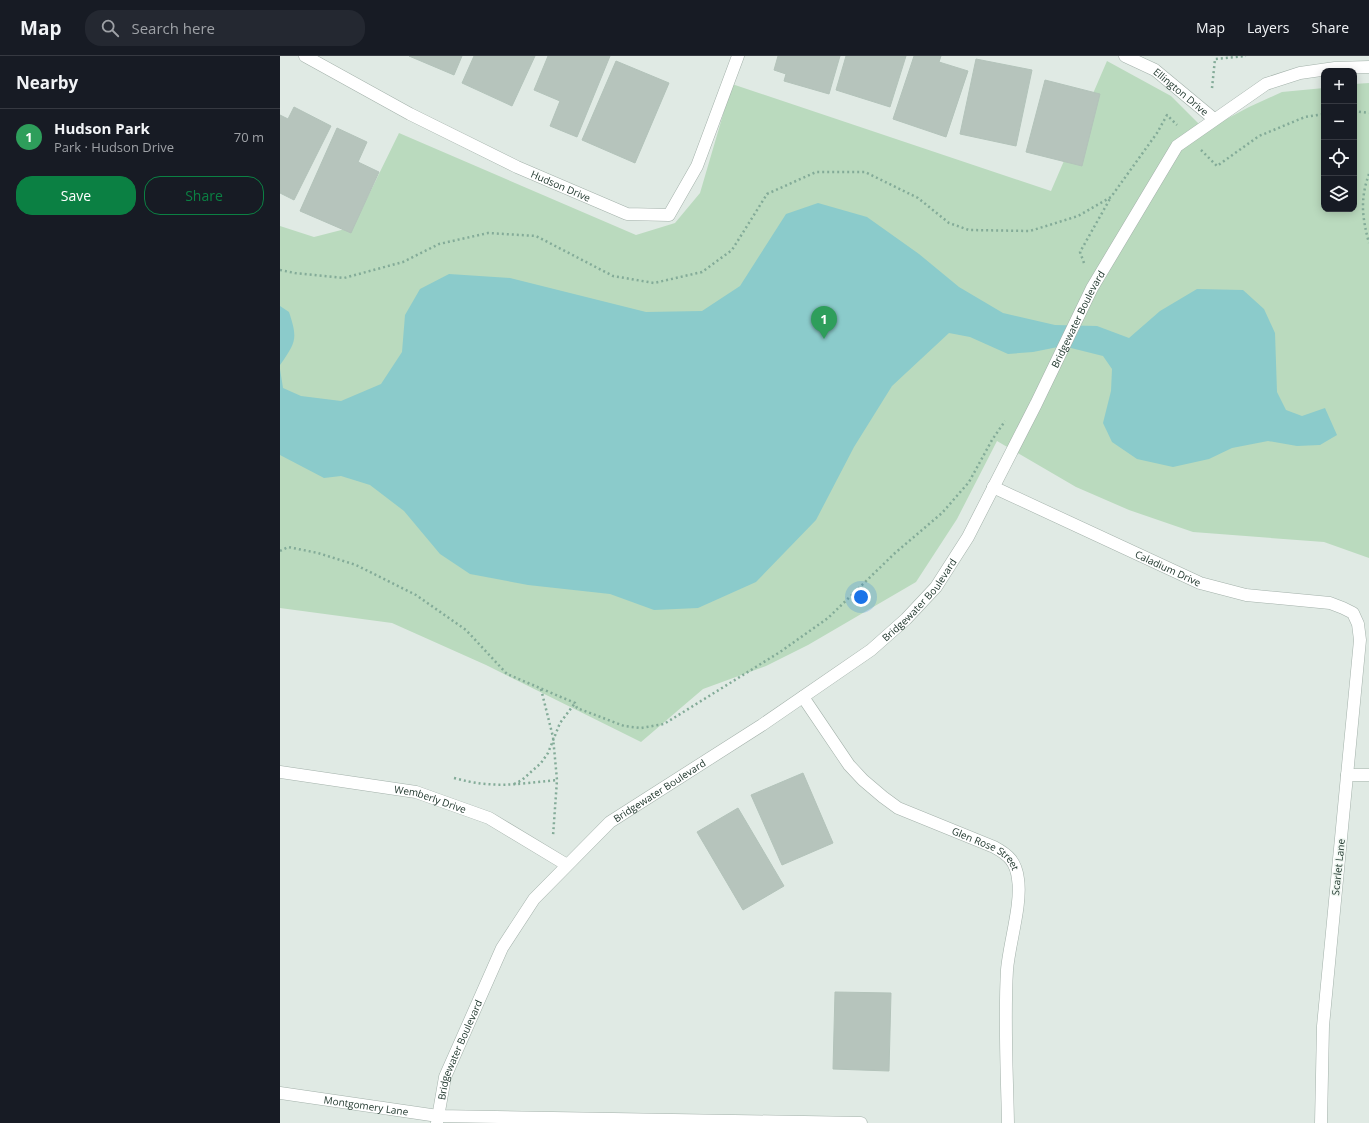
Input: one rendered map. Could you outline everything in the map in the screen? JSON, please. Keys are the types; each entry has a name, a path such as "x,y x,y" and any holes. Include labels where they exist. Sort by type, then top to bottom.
{"street":[{"name":"Hudson Drive","path":"305,56 410,114 517,167 628,214 670,214 697,166 738,56"},
{"name":"Ellington Drive","path":"1125,56 1155,70 1214,119"},
{"name":"Bridgewater Boulevard","path":"437,1120 445,1076 502,948 534,898 610,822 762,725 871,650 906,619 936,587 968,537 1036,404 1092,288 1177,146 1266,84 1300,73 1335,68 1369,67"},
{"name":"Caladium Drive","path":"993,487 1200,583 1246,595 1330,603 1353,613"},
{"name":"Scarlet Lane","path":"1321,1123 1322,1026 1360,640 1358,624 1353,613"},
{"name":"Glen Rose Street","path":"804,697 850,765 863,780 883,797 898,808 994,847 1007,854 1015,866 1018,880 1018,895 1007,969 1008,1123"},
{"name":"Wemberly Drive","path":"280,772 416,792 489,818 567,865"},
{"path":"1347,775 1369,776"},
{"name":"Montgomery Lane","path":"280,1093 437,1120 861,1123"}],"path":[{"path":"1212,88 1215,59 1246,56"},
{"path":"1357,111 1369,113"},
{"path":"1085,262 1080,252 1111,197 1157,133 1167,115 1217,166 1259,136 1305,117 1321,114"},
{"path":"280,270 344,278 402,262 439,244 488,233 536,236 613,276 654,283 702,272 732,250 767,194 816,172 865,172 918,198 949,223 969,230 1030,231 1078,216 1111,197"},
{"path":"1369,174 1363,190 1362,220 1369,243"},
{"path":"280,551 288,547 356,565 416,594 466,630 507,674 575,703 577,708 624,726 641,728 664,724 780,652 828,618 895,553 942,513 968,482 992,440 1007,418"},
{"path":"542,689 553,738 557,780 553,836 544,851"},
{"path":"514,784 522,780 541,763 548,753 560,723 575,703"},
{"path":"454,778 488,785 557,780"}],"green space":[{"path":"1107,61 1171,96 1202,127 1180,144 1249,107 1282,92 1321,88 1321,212 1357,212 1357,84 1369,83 1369,558 1324,542 1193,532 1129,510 1076,487 997,441 957,519 916,582 808,645 766,666 703,689 641,742 486,665 392,623 280,608 280,226 314,237 353,227 399,133 636,235 675,223 700,193 732,84 1051,191"}],"water":[{"path":"818,203 867,217 919,254 959,287 1003,313 1055,325 1097,326 1129,338 1160,311 1197,289 1243,290 1264,309 1275,333 1277,392 1286,410 1302,416 1325,408 1337,435 1320,445 1297,446 1268,441 1232,448 1209,459 1173,467 1137,459 1112,442 1103,423 1111,391 1112,369 1103,356 1063,346 1033,352 1008,354 970,337 949,333 892,386 854,447 816,520 756,582 698,608 654,610 610,594 528,585 470,574 440,554 404,511 370,485 341,476 324,478 280,455 280,369 283,388 301,396 341,401 381,384 402,352 405,315 420,289 449,274 510,278 646,312 702,311 740,286 786,214"},
{"path":"280,306 289,312 294,328 294,340 280,365"}],"building":[{"path":"409,56 462,56 454,75"},
{"path":"474,56 535,56 512,106 462,83"},
{"path":"548,56 610,56 577,137 550,126 560,101 534,90"},
{"path":"778,56 840,56 829,94 784,81 786,74 774,70"},
{"path":"846,56 906,56 890,107 836,90"},
{"path":"914,56 941,56 939,62 968,71 946,137 893,119"},
{"path":"976,59 1032,70 1016,146 960,134"},
{"path":"616,61 669,83 635,163 582,140"},
{"path":"1045,80 1100,94 1082,166 1026,152"},
{"path":"294,107 331,126 294,200 280,193 280,115 288,119"},
{"path":"337,128 367,142 358,162 379,172 351,233 300,211"},
{"path":"803,773 833,843 782,865 751,795"},
{"path":"738,808 784,886 743,910 697,832"},
{"path":"835,992 891,993 889,1071 833,1069"}],"place":[{"name":"Hudson Park","path":"824,339"}]}
